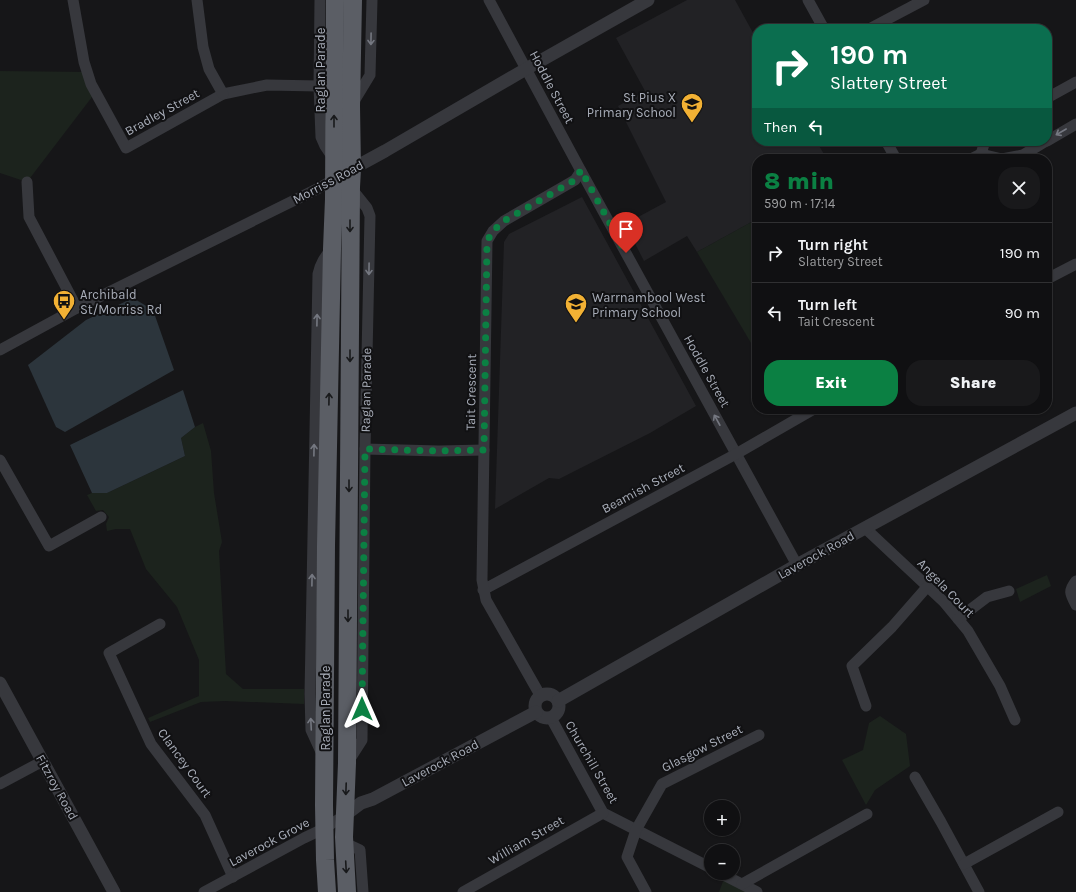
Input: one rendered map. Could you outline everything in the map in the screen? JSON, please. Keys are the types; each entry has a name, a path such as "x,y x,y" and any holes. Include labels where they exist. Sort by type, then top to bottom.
{"highway":[{"name":"Raglan Parade","path":"327,892 325,860 326,546 334,198 335,0"},
{"name":"Raglan Parade","path":"347,892 344,843 347,763 353,0"}],"street":[{"name":"Bradley Street","path":"73,0 84,62 91,84 126,148 223,94 267,84 319,86"},
{"path":"197,0 203,47 209,69 223,94"},
{"name":"Raglan Parade","path":"320,0 319,86 321,137 334,160"},
{"path":"351,106 370,74 372,0"},
{"name":"Hoddle Street","path":"490,0 526,69 797,565"},
{"name":"Morriss Road","path":"0,350 77,308 320,188 648,0"},
{"path":"808,0 821,24"},
{"path":"878,24 924,0"},
{"path":"1052,95 1076,82"},
{"path":"1052,138 1076,124"},
{"path":"1024,154 1038,146"},
{"name":"Tait Crescent","path":"540,695 486,600 483,590 487,241 493,231 504,221 575,180 581,170"},
{"path":"27,182 29,217 77,308"},
{"name":"Raglan Parade","path":"347,763 362,740 365,449 370,216 367,208 351,187"},
{"path":"1052,276 1076,264"},
{"name":"Beamish Street","path":"483,590 736,454 805,414"},
{"name":"Laverock Road","path":"558,701 797,565 1076,414"},
{"path":"365,449 439,451 484,450"},
{"path":"0,460 49,546 101,517"},
{"name":"Angela Court","path":"865,528 944,602 968,631 1000,686 1016,720"},
{"path":"1076,581 1072,587 1070,595 1076,605"},
{"path":"866,706 852,666 892,627 927,587"},
{"path":"958,619 987,597 1009,591"},
{"name":"Clancey Court","path":"160,624 109,653 151,744 205,815 233,877"},
{"name":"Fitzroy Road","path":"0,682 113,891"},
{"path":"548,694 556,698 558,701 558,711 551,718 542,718 534,708 537,698 540,695 548,694"},
{"name":"Laverock Road","path":"345,815 361,803 373,799 536,712"},
{"name":"Churchill Street","path":"551,718 603,813 704,864"},
{"name":"Glasgow Street","path":"636,830 662,784 759,735"},
{"path":"0,784 43,761"},
{"path":"915,777 979,892"},
{"path":"964,864 1058,812"},
{"name":"William Street","path":"463,892 603,813"},
{"path":"742,884 867,814"},
{"name":"Laverock Grove","path":"204,892 325,828 345,815"},
{"path":"636,830 627,857 646,892"},
{"path":"344,843 360,850 363,892"},
{"path":"734,880 757,892"}],"shaded area":[{"name":"St Pius X Primary School","path":"687,0 735,0 752,31 752,146 819,146 824,154 752,154 752,222 697,252 687,236 644,261 625,224 666,202 618,106 645,91 616,38"},
{"path":"0,71 87,72 95,93 27,182 0,173"},
{"name":"Warrnambool West Primary School","path":"582,197 696,406 650,433 559,479 549,478 495,509 504,242 509,234"},
{"path":"752,222 752,345 697,252"},
{"path":"133,298 153,310 174,370 65,432 56,427 28,365 86,320"},
{"path":"183,390 195,427 181,438 185,456 107,493 92,493 70,445"},
{"path":"203,423 211,451 214,493 222,542 219,551 226,674 243,689 304,689 304,704 225,701 201,702 150,722 148,718 199,696 199,660 177,607 146,569 130,529 116,529 107,531 106,524 109,517 103,510 96,511 87,495 92,493 107,493 185,456 181,438 195,427"},
{"path":"1047,575 1051,586 1020,602 1016,589"},
{"path":"880,716 906,734 910,766 875,790 866,805 842,760 863,750 869,723"},
{"path":"724,880 733,880 757,892 719,892"}],"place":[{"name":"St Pius X Primary School","path":"692,124"},
{"name":"Archibald St/Morriss Rd","path":"64,320"},
{"name":"Warrnambool West Primary School","path":"576,324"}],"route":[{"path":"362,709 365,449 439,451 484,450 487,241 493,231 504,221 575,180 581,170 626,253"}]}
